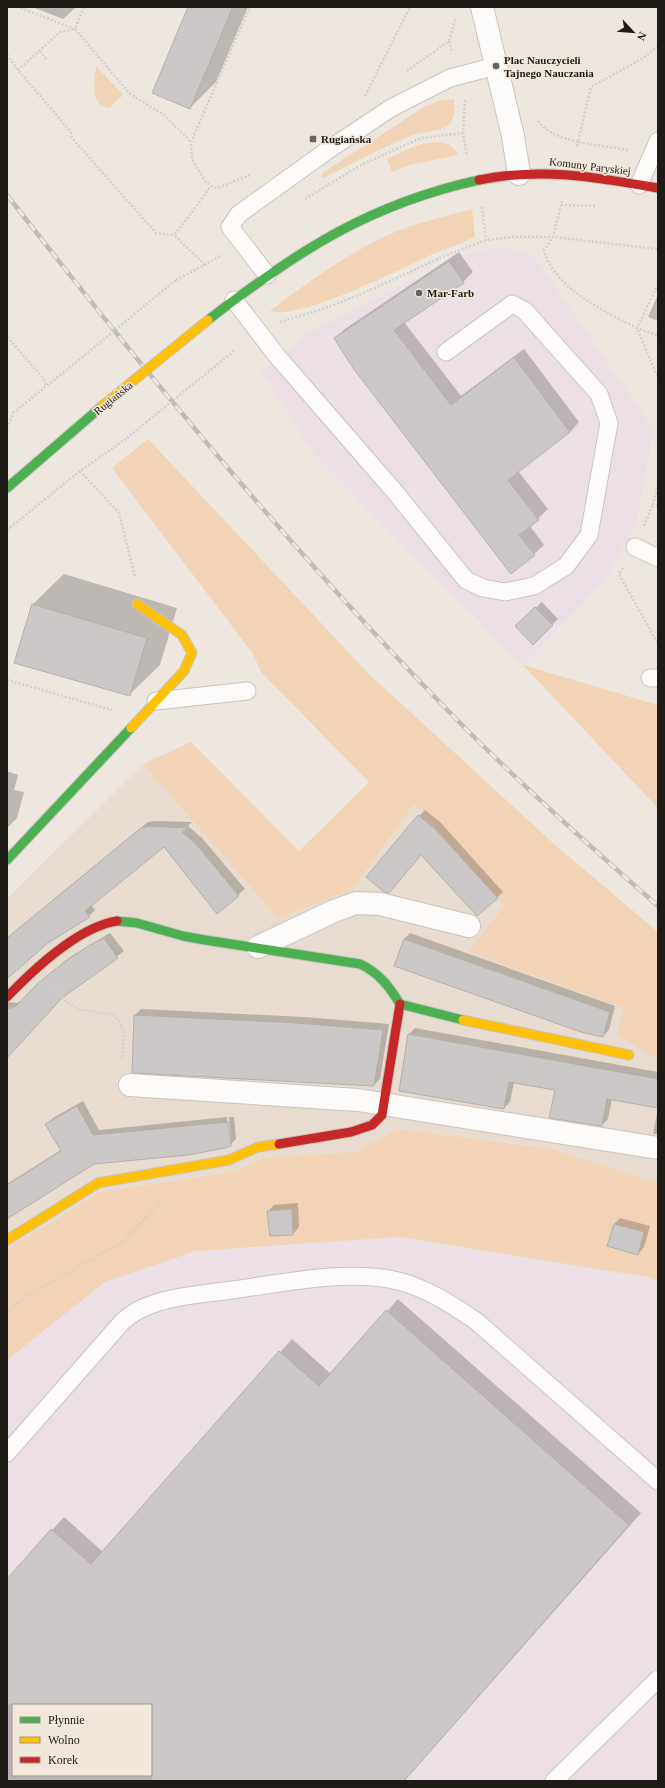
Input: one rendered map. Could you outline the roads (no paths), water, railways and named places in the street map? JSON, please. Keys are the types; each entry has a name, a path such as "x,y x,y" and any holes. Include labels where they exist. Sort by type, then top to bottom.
{"street":[{"path":"482,7 513,136 519,174"},
{"name":"Komuny Paryskiej","path":"519,174 540,172 569,174 658,188"},
{"name":"Rugiańska","path":"7,488 101,407 208,320 267,275 338,229 391,204 445,187 519,174"},
{"path":"7,860 184,672 192,653 182,635 140,607"},
{"path":"258,947 334,911 356,903 380,904 469,926"},
{"path":"7,997 37,968 92,930 114,921 141,924 183,936 360,964 374,970 386,982 400,1004 384,1105 382,1115 377,1121 365,1128 258,1147 229,1160 98,1183 7,1240"},
{"path":"400,1004 496,1028 629,1055"},
{"path":"130,1085 358,1100 658,1148"}],"lane":[{"path":"267,275 240,242 230,227 239,214 328,150 391,108 450,78 496,66"},
{"path":"639,185 655,148"},
{"path":"234,300 466,580 483,588 505,592 534,586 566,566 589,535 609,423 599,394 524,310 512,304 446,352"},
{"path":"635,547 658,558"},
{"path":"156,701 247,691"},
{"path":"7,1453 122,1321 142,1308 157,1303 200,1295 336,1277 362,1276 392,1280 414,1286 431,1293 476,1321 658,1481"},
{"path":"554,1781 658,1679"}],"railway":[{"path":"7,195 172,401 228,468 344,600 404,665 488,751 560,819 658,906"}],"place":[{"name":"Plac Nauczycieli Tajnego Nauczania","path":"496,66"},
{"name":"Rugiańska","path":"313,139"},
{"name":"Mar-Farb","path":"419,293"}]}
